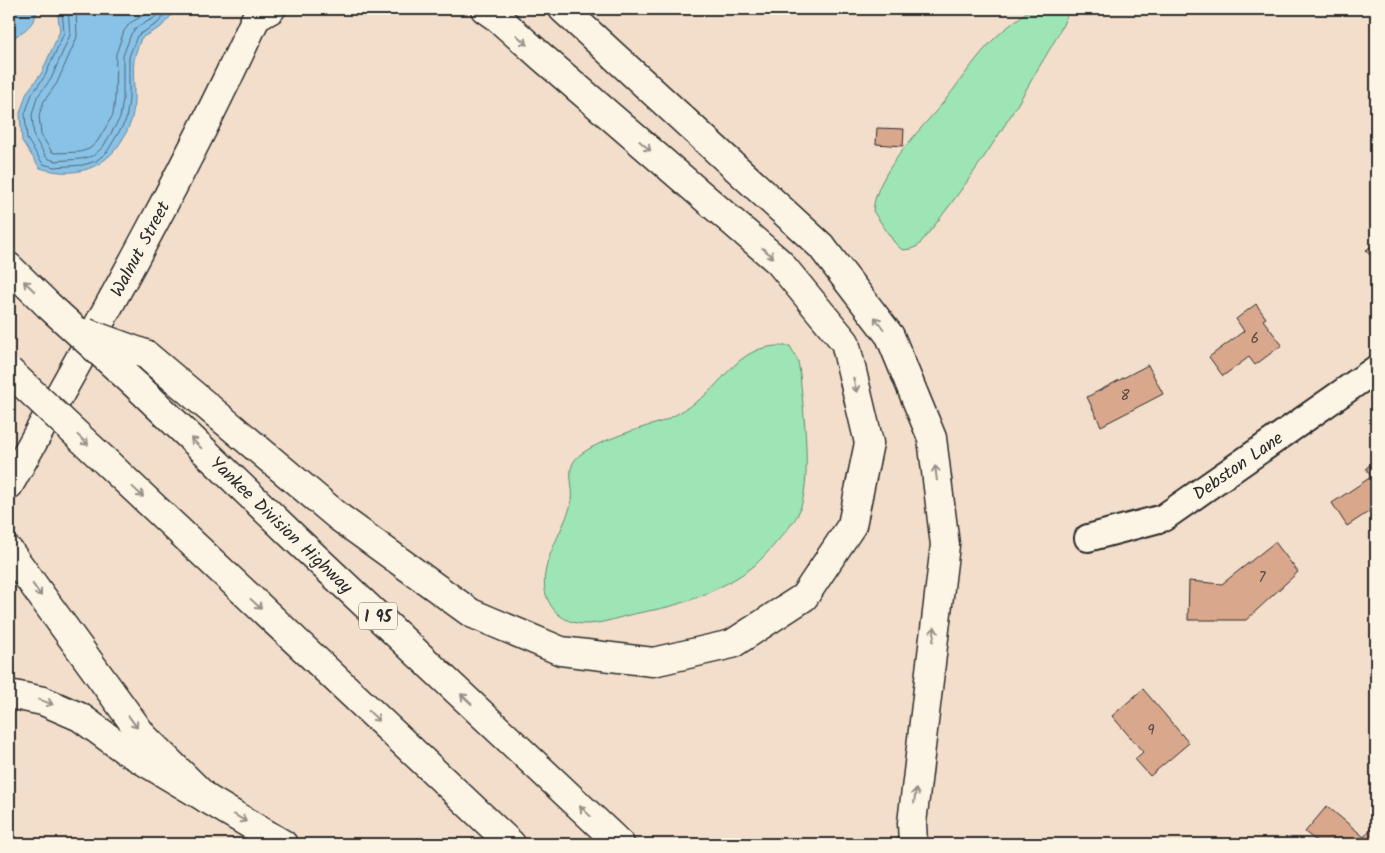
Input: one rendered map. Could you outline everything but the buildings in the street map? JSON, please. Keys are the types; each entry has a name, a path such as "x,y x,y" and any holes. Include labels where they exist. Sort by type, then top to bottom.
{"main road":[{"path":"562,9 821,246 890,336 932,438 946,545 912,823 913,844"},
{"name":"Walnut Street","path":"9,485 125,279 263,11"},
{"path":"75,329 144,354 340,518 471,613 561,651 653,662 732,644 804,597 852,525 869,443 845,342 779,262 491,12"},
{"name":"Yankee Division Highway","path":"9,266 48,305 138,387 301,544 620,844"},
{"path":"9,371 511,844"},
{"path":"9,550 143,736 207,799"},
{"path":"9,694 43,701 80,717 124,750 283,844"}],"street":[{"name":"Debston Lane","path":"1088,538 1163,518 1376,369"}],"green space":[{"path":"1030,9 1069,10 1054,43 1009,119 980,163 918,246 902,250 894,242 873,211 882,181 902,151 947,98 982,52 999,34"},
{"path":"790,346 798,361 805,427 805,486 797,516 789,527 770,550 746,572 690,600 668,607 591,624 573,622 558,614 547,598 544,585 545,571 571,504 571,470 575,460 587,450 605,441 662,422 677,414 703,397 747,355 760,349"}],"water":[{"path":"9,9 37,9 34,19 28,28 9,39"},
{"path":"57,9 177,9 161,27 141,38 134,60 133,114 125,136 107,158 96,166 70,172 40,168 22,141 20,113 27,92 41,74 60,31"}]}
